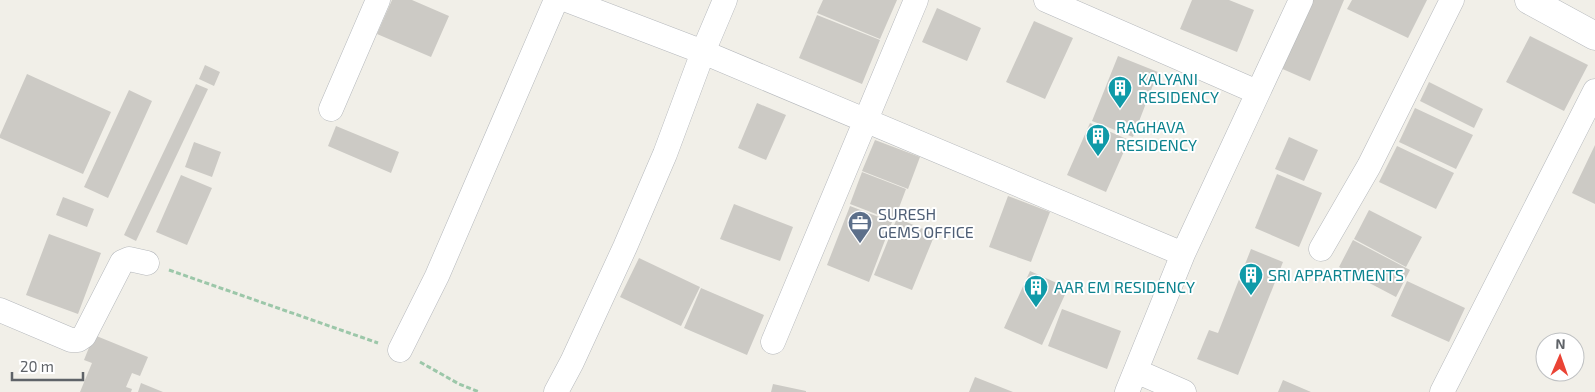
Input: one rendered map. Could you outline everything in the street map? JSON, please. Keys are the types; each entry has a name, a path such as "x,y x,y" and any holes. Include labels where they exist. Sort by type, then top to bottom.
{"street":[{"path":"331,110 378,0"},
{"path":"400,350 438,276 556,0"},
{"path":"567,0 703,52 1183,254"},
{"path":"556,392 572,362 640,213 725,0"},
{"path":"774,342 916,0"},
{"path":"1046,0 1257,92"},
{"path":"1184,392 1131,381 1183,254 1301,0"},
{"path":"1322,249 1370,166 1452,0"},
{"path":"1529,0 1595,36"},
{"path":"1442,392 1595,91"},
{"path":"0,310 71,340 78,340 84,336 122,262 129,258 147,263"}],"path":[{"path":"147,263 400,350 459,384 479,392"}],"building":[{"path":"392,0 412,0 449,16 431,57 377,34"},
{"path":"823,0 897,0 880,39 817,13"},
{"path":"1192,0 1229,0 1254,10 1237,52 1180,29"},
{"path":"1307,0 1344,0 1310,81 1278,67"},
{"path":"1352,0 1427,0 1408,38 1347,9"},
{"path":"937,8 981,28 967,61 922,42"},
{"path":"817,15 880,40 862,84 799,58"},
{"path":"1034,21 1073,38 1045,99 1006,82"},
{"path":"1530,36 1588,65 1564,111 1506,82"},
{"name":"KALYANI RESIDENCY","path":"1118,56 1158,72 1133,137 1092,121"},
{"path":"205,65 220,72 214,86 199,79"},
{"path":"27,74 111,112 83,174 0,138"},
{"path":"1429,82 1483,109 1474,128 1420,101"},
{"path":"196,84 208,89 136,241 124,235"},
{"path":"129,90 152,101 108,198 84,187"},
{"path":"757,103 786,115 766,160 738,148"},
{"path":"1415,108 1473,135 1456,169 1399,142"},
{"name":"RAGHAVA RESIDENCY","path":"1090,123 1129,140 1106,192 1067,175"},
{"path":"336,126 399,152 391,173 328,146"},
{"path":"1289,137 1318,150 1304,181 1275,169"},
{"path":"875,140 920,157 908,189 862,171"},
{"path":"194,142 221,152 212,177 185,167"},
{"path":"1595,145 1595,204 1572,193"},
{"path":"1397,146 1454,173 1436,209 1379,182"},
{"path":"862,172 906,189 894,221 850,204"},
{"path":"1277,174 1322,193 1299,247 1255,228"},
{"path":"181,175 212,188 187,245 156,232"},
{"path":"1008,196 1050,212 1031,262 989,247"},
{"path":"63,197 94,209 87,227 56,215"},
{"path":"734,204 793,227 780,261 720,239"},
{"name":"SURESH GEMS OFFICE","path":"850,206 892,222 869,282 827,265"},
{"path":"1369,210 1422,237 1406,267 1354,239"},
{"path":"897,218 935,234 912,290 874,275"},
{"path":"49,234 101,253 78,314 26,295"},
{"path":"1353,240 1410,270 1396,297 1339,267"},
{"name":"SRI APPARTMENTS","path":"1251,249 1283,262 1238,375 1197,359 1209,330 1218,333"},
{"path":"639,258 700,287 681,326 620,297"},
{"name":"AAR EM RESIDENCY","path":"1030,271 1068,288 1042,345 1004,328"},
{"path":"1407,281 1465,308 1449,342 1391,316"},
{"path":"701,288 764,315 747,355 684,328"},
{"path":"1062,309 1121,331 1107,369 1048,346"},
{"path":"94,335 148,357 140,376 132,373 126,387 132,389 131,392 80,392 92,363 84,360"},
{"path":"975,377 1013,392 969,392"},
{"path":"1283,380 1311,392 1278,392"},
{"path":"141,383 163,392 138,392"},
{"path":"773,384 806,391 806,392 771,392"}],"place":[{"name":"KALYANI RESIDENCY","path":"1120,109"},
{"name":"RAGHAVA RESIDENCY","path":"1098,157"},
{"name":"SURESH GEMS OFFICE","path":"860,244"},
{"name":"SRI APPARTMENTS","path":"1251,296"},
{"name":"AAR EM RESIDENCY","path":"1036,308"}]}
